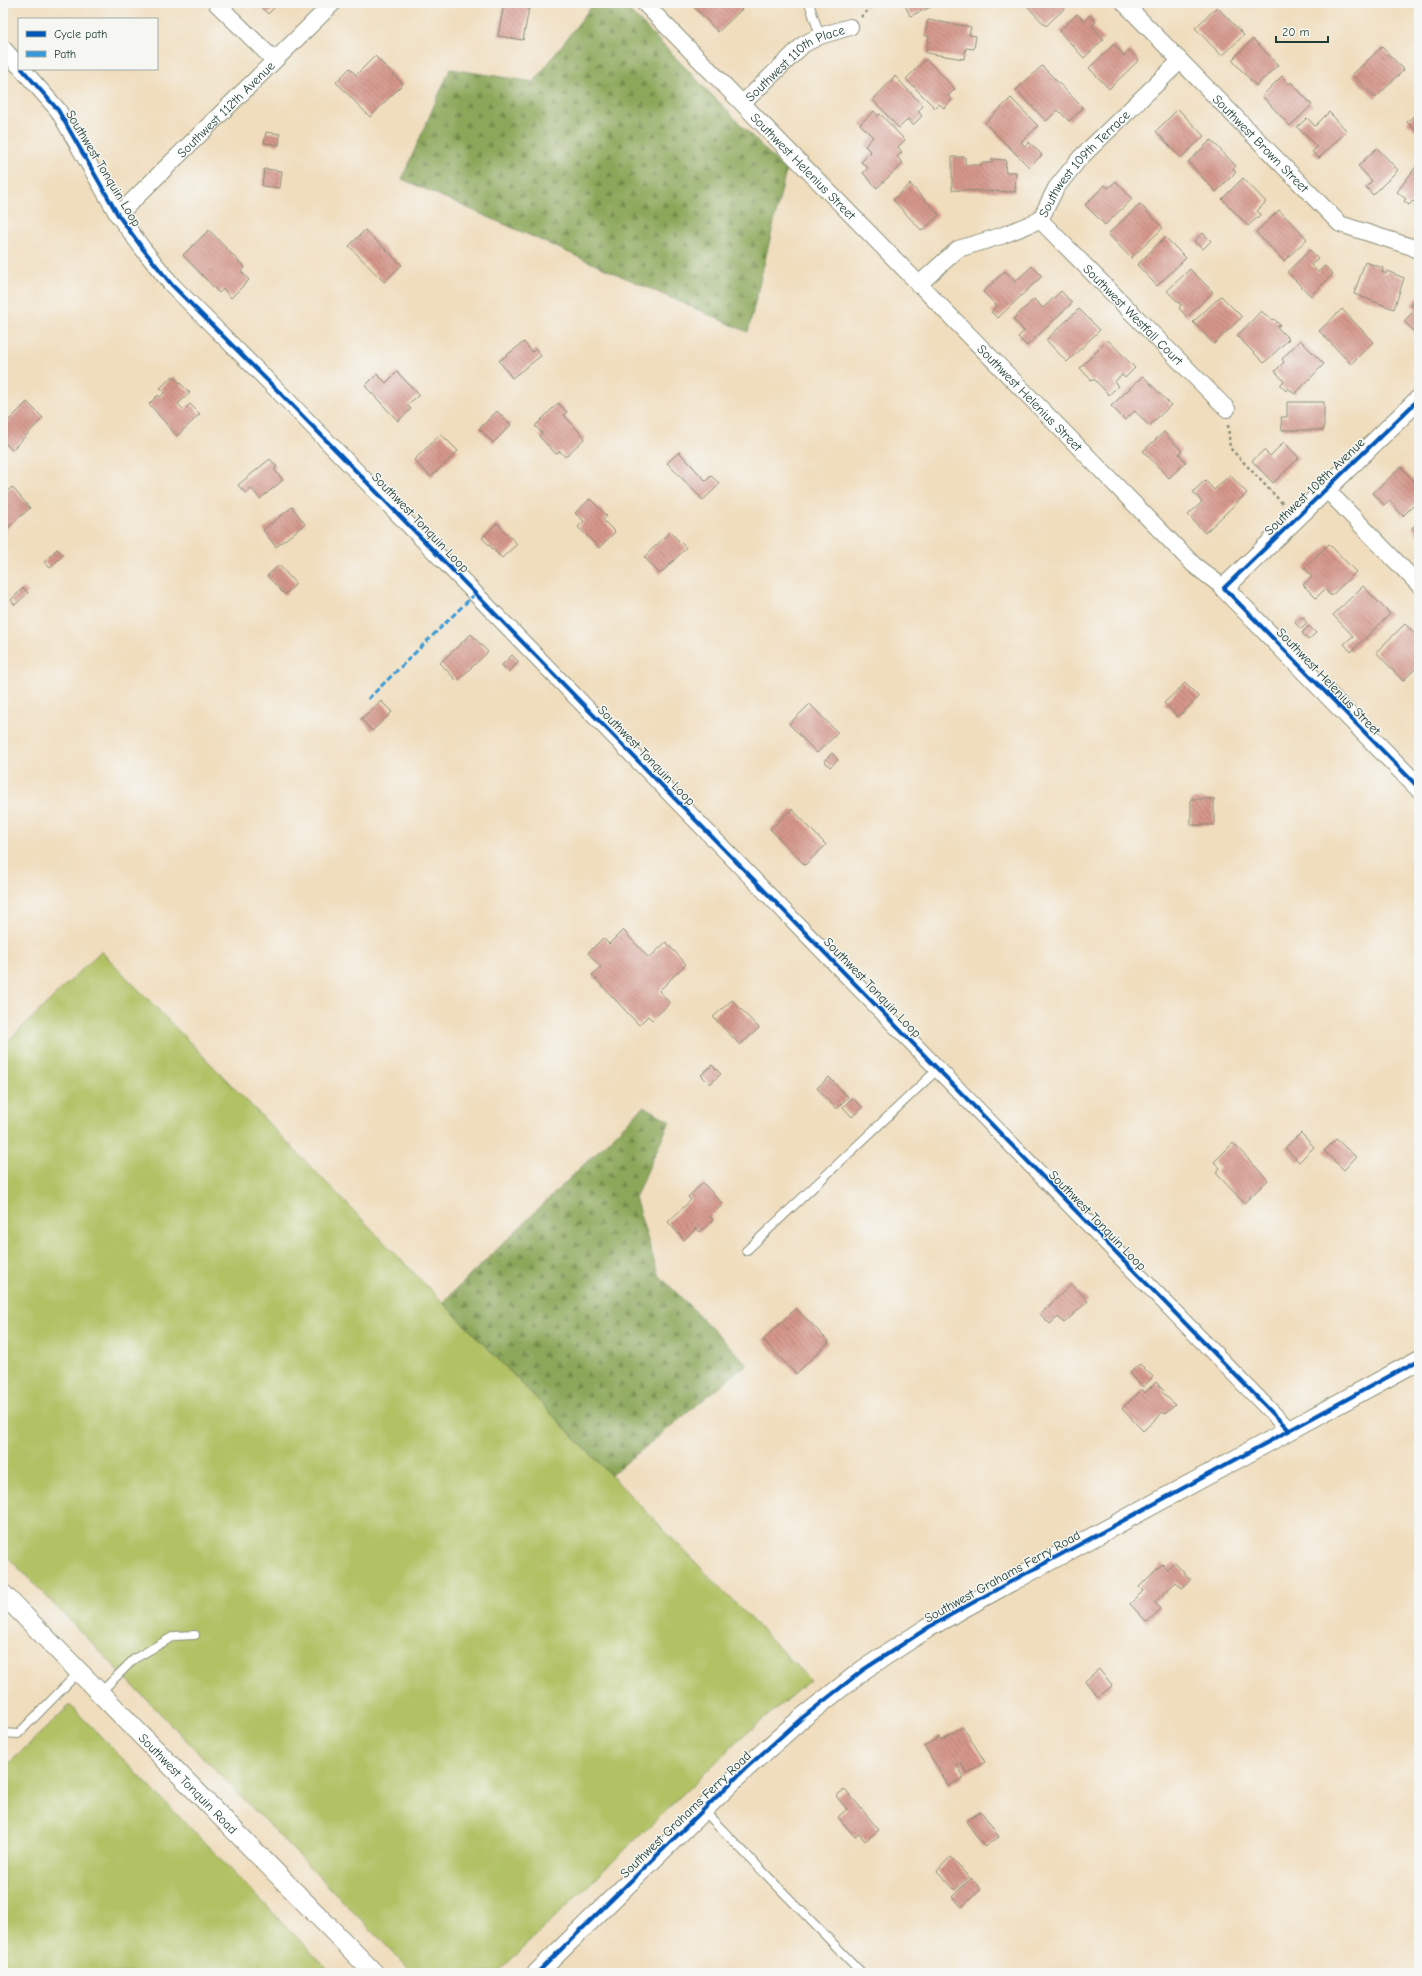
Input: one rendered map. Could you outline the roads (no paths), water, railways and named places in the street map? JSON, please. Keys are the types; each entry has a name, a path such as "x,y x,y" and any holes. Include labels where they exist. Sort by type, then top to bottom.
{"street":[{"path":"216,3 274,60"},
{"name":"Southwest 112th Avenue","path":"118,216 333,3"},
{"name":"Southwest Helenius Street","path":"644,3 743,103 918,285 1057,423 1194,565 1224,588 1419,788"},
{"name":"Southwest Brown Street","path":"1124,3 1340,224 1412,247 1419,251"},
{"name":"Southwest 110th Place","path":"743,103 804,44 820,36 850,27"},
{"path":"3,48 18,65"},
{"name":"Southwest 109th Terrace","path":"918,285 958,249 1001,236 1040,220 1056,188 1080,158 1180,61"},
{"name":"Southwest Tonquin Loop","path":"23,70 58,110 118,216 172,285 288,401 1289,1430"},
{"name":"Southwest Westfall Court","path":"1040,220 1227,409"},
{"name":"Southwest 108th Avenue","path":"1224,588 1419,399"},
{"path":"1326,489 1419,585"},
{"name":"Southwest Grahams Ferry Road","path":"537,1973 746,1768 802,1718 863,1670 930,1627 1419,1360"},
{"name":"Southwest Tonquin Road","path":"3,1594 374,1973"}],"lane":[{"path":"809,3 820,36"},
{"path":"746,1250 938,1069"},
{"path":"100,1693 134,1659 174,1636 195,1635"},
{"path":"3,1733 18,1734 79,1672"},
{"path":"703,1810 862,1973"}]}
